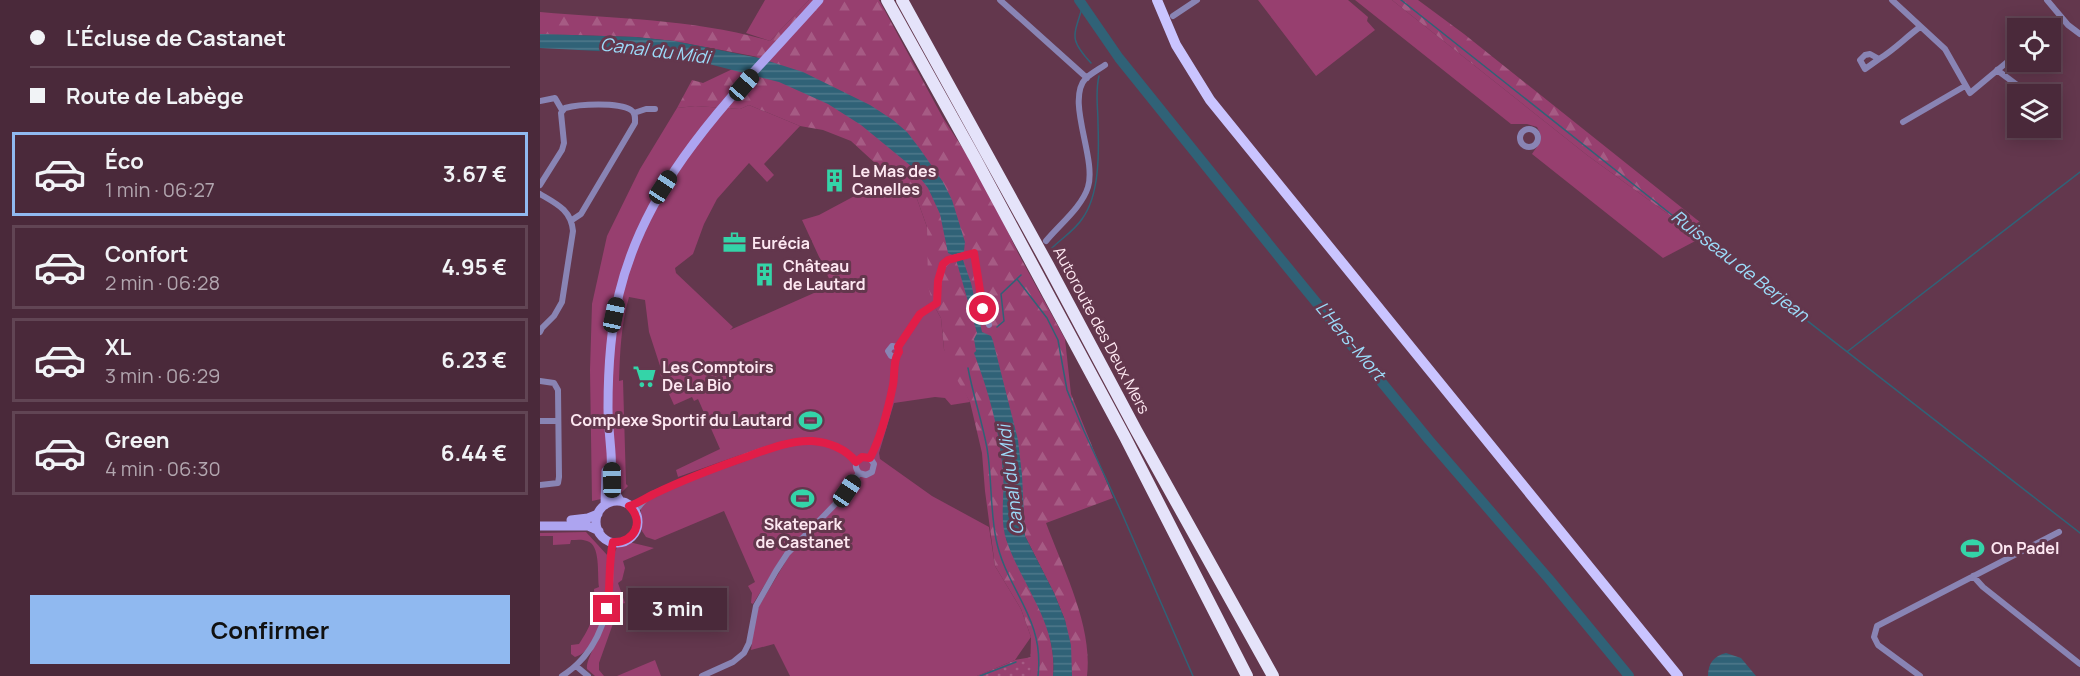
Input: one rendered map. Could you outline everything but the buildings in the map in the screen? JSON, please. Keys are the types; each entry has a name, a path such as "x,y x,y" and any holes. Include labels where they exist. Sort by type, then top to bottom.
{"highway":[{"name":"Autoroute des Deux Mers","path":"887,0 1125,437 1247,676"},
{"name":"Autoroute des Deux Mers","path":"902,0 1273,676"}],"main road":[{"path":"1157,0 1176,45 1210,100 1678,676"}],"street":[{"path":"819,0 682,158 649,212 636,241 614,315 609,356 608,424 614,491 628,506 637,518 636,531 626,540 613,542 607,540 597,526 598,514 605,505 611,502 628,506 726,464 797,442 810,441 832,445 851,455 859,473 866,475 872,472 874,464 870,458 862,457 856,462"},
{"path":"1000,0 1087,78"},
{"path":"1173,16 1197,0"},
{"path":"1903,0 1894,3 1945,49 1970,93 2007,62"},
{"path":"2048,0 2080,34"},
{"path":"1879,59 1897,48 1920,27"},
{"path":"1046,241 1077,206 1088,188 1090,173 1079,104 1082,88 1087,78 1105,65"},
{"path":"1997,70 2016,84"},
{"path":"1903,122 1965,86"},
{"path":"540,101 555,98 562,110 564,143 540,185"},
{"path":"562,110 568,106 613,105 634,113 655,109"},
{"path":"572,220 581,214 635,123 634,113"},
{"path":"540,194 565,209 572,220 573,231 562,302 554,316 541,329"},
{"path":"870,458 886,416 896,356 899,352 898,347 920,314 937,303 940,268 945,262 974,253 983,309 989,325"},
{"path":"540,381 551,382 557,386 561,485 540,485"},
{"path":"540,421 558,421"},
{"path":"605,505 608,424"},
{"path":"702,676 733,662 744,653 756,606 776,571 787,554 844,495 859,473"},
{"path":"540,520 583,519 598,514"},
{"path":"540,526 588,526 599,531"},
{"path":"1920,676 1878,645 1874,637 1874,630 1881,623 2059,532"},
{"path":"562,676 576,666 593,644 604,623 609,597 613,542"},
{"path":"1973,576 1983,587 2080,664"},
{"path":"576,666 588,676"}],"green space":[{"path":"765,0 809,0 770,41 746,33"},
{"path":"809,0 879,0 943,118 982,178 1018,253 1065,339 1071,394 1113,498 1046,523 1081,618 1086,637 1087,676 1072,676 1065,620 1025,536 1023,525 1005,526 1006,539 1039,605 1051,640 1053,676 1030,676 1031,637 1021,609 995,566 982,453 970,402 949,366 944,349 941,318 933,304 928,286 927,227 916,196 851,141 823,130 800,126 749,105 740,109 695,106 677,108 692,80 703,83 758,57 674,41 636,37 540,34 540,12 685,24 770,41"},
{"path":"1258,0 1348,0 1368,17 1367,21 1375,30 1316,76"},
{"path":"1355,0 1392,0 1587,155 1701,238 1663,258 1532,154 1539,144 1537,127 1527,124 1511,124"},
{"path":"1392,0 1418,0 1464,34 1701,223 1701,238 1587,155"},
{"name":"Complexe Sportif du Lautard","path":"749,105 800,126 764,164 774,175 767,182 749,163 717,199 704,224 693,254 675,268 676,273 733,327 730,330 832,285 802,220 819,215 862,192 901,181 916,196 927,227 933,304 941,318 944,349 970,402 951,405 945,398 935,397 894,403 879,453 880,459 932,496 989,527 995,566 1021,609 1031,637 1015,660 977,676 790,676 774,644 751,650 755,616 759,606 789,556 784,553 753,604 751,603 752,593 748,586 755,582 724,511 655,540 646,537 640,528 641,507 650,499 706,474 745,461 743,454 678,477 676,470 720,449 698,399 694,401 692,397 674,405 660,374 662,372 649,332 645,300 629,297 621,339 619,381 623,380 626,484 628,486 619,495 592,501 590,370 592,304 607,236 640,169 677,108 695,106 740,109"},
{"path":"586,532 608,556 606,597 599,628 593,641 585,651 575,657 571,654 571,645 579,644 592,618 594,589 599,587 598,561 594,548 587,541 571,540 570,544 553,545 553,536 540,536 540,533"},
{"path":"629,542 654,548 623,561 625,568 622,580 618,583 625,603 617,605 612,598 613,556 617,547"},
{"path":"609,616 615,618 599,663 599,670 604,676 595,676 587,669 587,664"},
{"path":"1032,657 1030,676 977,676 1015,660"},
{"path":"655,660 661,676 617,676"}],"water":[{"name":"Canal du Midi","path":"540,34 636,37 674,41 759,58 803,72 870,105 907,132 943,182 952,200 965,242 963,260 971,283 982,332 991,336 993,341 1018,440 1025,536 1065,620 1071,645 1072,676 1053,676 1053,657 1045,623 1007,542 1003,525 1002,458 989,398 974,353 976,351 974,339 977,333 955,256 948,253 940,214 928,188 911,166 861,125 828,104 779,82 709,64 636,53 540,48"},
{"path":"1726,653 1741,658 1756,676 1708,676 1712,661"}],"waterway":[{"name":"L'Hers-Mort","path":"1079,0 1119,58 1284,263 1429,440 1629,676"},
{"name":"Ruisseau de Berjean","path":"1401,0 1701,238 2080,533"},
{"path":"1083,5 1075,36 1079,48 1091,63"},
{"path":"1052,248 1079,223 1092,198 1098,159 1099,76"},
{"path":"1848,351 2080,172"},
{"path":"997,327 1004,321 1001,294 1021,275"},
{"path":"1017,279 1047,318 1058,340 1067,390 1193,676"},
{"path":"968,368 987,448 996,539 1001,557 1036,637 1039,655 1038,676"},
{"path":"980,676 1016,662"}],"place":[{"name":"Le Mas des Canelles","path":"834,180"},
{"name":"Eurécia","path":"734,243"},
{"name":"Château de Lautard","path":"765,275"},
{"name":"Les Comptoirs De La Bio","path":"644,376"},
{"name":"Complexe Sportif du Lautard","path":"810,420"},
{"name":"Skatepark de Castanet","path":"803,499"},
{"name":"On Padel","path":"1973,548"}],"route":[{"path":"607,609 613,542 620,542 632,536 638,525 635,512 629,506 726,464 797,442 810,441 832,445 851,455 856,462 862,457 870,458 886,416 896,356 899,352 898,347 920,314 937,303 940,268 945,262 974,253 983,309"}]}
